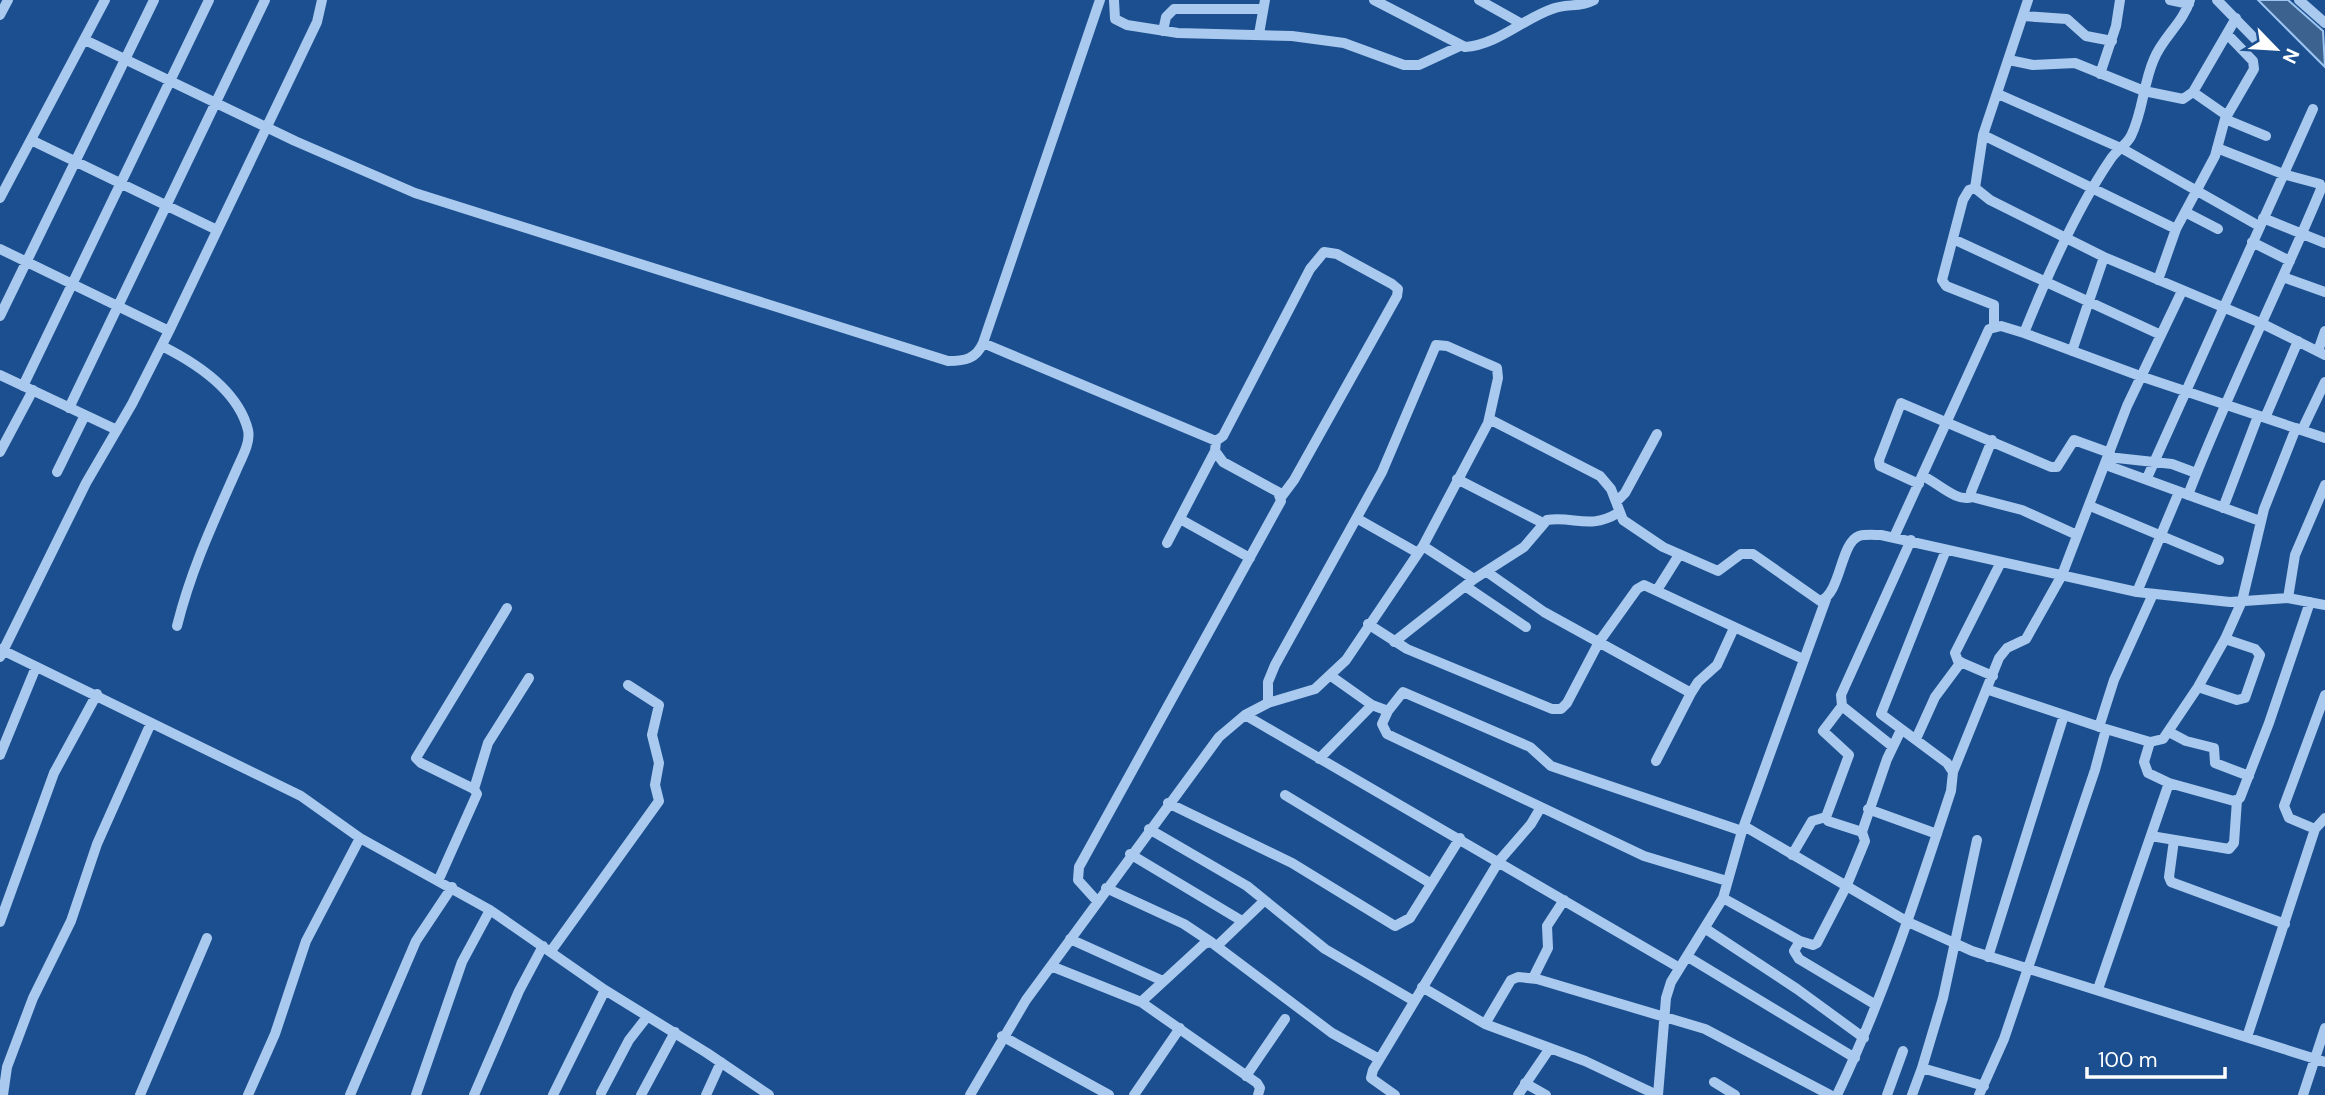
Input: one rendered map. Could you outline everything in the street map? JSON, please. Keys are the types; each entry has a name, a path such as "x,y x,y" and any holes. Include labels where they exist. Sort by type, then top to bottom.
{"street":[{"path":"0,15 8,0"},
{"path":"0,198 105,0"},
{"path":"0,316 154,0"},
{"path":"0,452 73,285 209,0"},
{"path":"69,408 265,0"},
{"path":"322,0 317,22 162,346 26,599 1,652 97,694 286,788 360,838 439,879 490,910 605,990 675,1032 766,1094"},
{"path":"85,40 267,128 415,193 948,361 974,356 983,343 1100,0"},
{"path":"1114,0 1115,19 1126,25 1163,32 1259,34 1344,43 1404,65 1419,65 1460,46"},
{"path":"1374,0 1460,46 1471,47 1553,8 1583,6 1594,0"},
{"path":"1479,0 1522,24"},
{"path":"1975,188 1983,135 2028,0"},
{"path":"2100,74 2112,41 2120,0"},
{"path":"2024,332 2045,282 2110,159 2123,149 2135,127 2155,57 2190,2 2170,0"},
{"path":"2217,0 2258,42"},
{"path":"2299,0 2325,23"},
{"path":"1163,32 1166,17 1174,9 1264,5 1259,34"},
{"path":"2023,16 2067,19 2086,36 2112,41"},
{"path":"2009,60 2033,65 2075,63 2144,90 2183,99 2193,92 2236,18"},
{"path":"2158,280 2176,229 2217,148 2226,117 2255,65 2227,34"},
{"path":"2193,92 2226,117 2266,136"},
{"path":"1998,93 2123,149 2261,222 2302,232 2325,243"},
{"path":"2147,478 2313,109"},
{"path":"1983,135 2095,187 2176,229"},
{"path":"31,140 217,230"},
{"path":"2137,592 2159,534 2196,473 2223,403 2263,324 2323,185 2283,174 2217,148"},
{"path":"1975,188 1990,200 2104,257 2221,309 2263,324 2321,353 2325,331"},
{"path":"1975,188 1969,191 1963,201 1943,284 1994,305 1994,326"},
{"path":"2185,212 2218,229"},
{"path":"1953,239 2161,335"},
{"path":"2252,243 2290,261"},
{"path":"0,249 169,331"},
{"path":"1097,901 1078,880 1079,867 1282,496 1294,481 1397,296 1398,289 1337,254 1324,252 1310,269 1167,543"},
{"path":"2072,351 2087,299 2104,257"},
{"path":"2283,277 2324,289"},
{"path":"1837,1095 1864,1038 1908,922 1951,791 1953,772 1993,676 2004,651 2026,639 2062,575 2140,376 2182,291"},
{"path":"1894,537 1989,329 1994,326 2024,332 2140,376 2325,438"},
{"path":"2223,508 2298,341"},
{"path":"983,343 1216,446 1223,462 1282,496"},
{"path":"970,1095 1003,1036 1051,966 1130,854 1219,737 1245,715 1268,703 1315,689 1331,676 1421,549 1488,423 1498,378 1497,368 1447,346 1436,345 1402,428 1357,519 1275,665 1268,682 1268,703"},
{"path":"162,346 207,372 236,406 248,431 243,455 192,570 177,626"},
{"path":"0,375 117,430"},
{"path":"1989,690 2150,742 2163,739 2198,687 2225,639 2242,601 2260,521 2299,429 2325,382"},
{"path":"2077,535 2022,510 1972,497 1955,497 1943,485 1880,466 1879,460 1898,407 1905,403 2054,467 2074,440 2147,478 2260,521"},
{"path":"57,472 85,415"},
{"path":"1488,423 1500,423 1589,468 1611,489 1617,508 1638,532 1679,555 1718,571 1741,554 1753,554 1814,599 1826,599"},
{"path":"1394,642 1469,583 1524,547 1543,523 1553,519 1603,522 1617,508 1657,434"},
{"path":"1972,497 1971,492 1992,440"},
{"path":"2108,459 2154,461 2180,466 2196,473"},
{"path":"1457,479 1543,523"},
{"path":"2288,598 2295,555 2325,485"},
{"path":"2090,506 2219,559"},
{"path":"1180,519 1250,558"},
{"path":"1357,519 1421,549 1526,627"},
{"path":"1422,987 1485,1024 1550,1048 1657,1095 1666,998 1678,967 1688,957 1723,898 1743,829 1803,659 1852,540 1861,536 1911,540 2137,592 2242,601 2288,598 2325,605"},
{"path":"1826,817 1849,755 1823,731 1842,706 1841,695 1850,672 1911,540"},
{"path":"1946,550 1883,702 1881,714 1916,739 1953,772"},
{"path":"1657,590 1679,555"},
{"path":"1993,676 1961,662 1955,653 2001,562"},
{"path":"1487,572 1527,601 1691,693"},
{"path":"1368,624 1394,642 1552,709 1561,709 1599,642 1637,589 1648,586 1803,659"},
{"path":"1922,1068 1982,1090 2004,1039 2095,770 2113,680 2153,594"},
{"path":"2151,836 2231,848 2237,800 2249,776 2310,602"},
{"path":"474,789 416,758 507,608"},
{"path":"1656,761 1698,681 1717,665 1734,628"},
{"path":"2198,687 2237,700 2245,698 2260,655 2255,649 2225,639"},
{"path":"1916,739 1935,697 1961,662"},
{"path":"0,755 36,667"},
{"path":"1331,676 1371,705 1388,711"},
{"path":"439,879 475,802 474,789 488,743 529,678"},
{"path":"474,1095 519,991 547,949 659,801 655,785 659,763 652,735 659,705 628,685"},
{"path":"1727,881 1644,856 1387,734 1382,724 1388,711 1403,692 1530,747 1551,766 1743,829 1908,922 1988,957 2320,1060"},
{"path":"0,922 54,773 97,694"},
{"path":"2315,829 2289,818 2284,806 2325,695"},
{"path":"1319,759 1371,705"},
{"path":"1842,706 1892,746"},
{"path":"1245,715 1678,967"},
{"path":"1988,957 2064,715"},
{"path":"3,1095 7,1067 33,998 71,920 97,844 151,723"},
{"path":"1723,898 1800,941 1813,945 1817,943 1846,887 1865,841 1862,832 1868,809 1892,746 1901,730"},
{"path":"2169,732 2186,741 2214,748 2215,763 2249,776"},
{"path":"2150,742 2145,769 2148,774 2169,783 2237,800"},
{"path":"2098,989 2169,783"},
{"path":"1285,795 1430,883"},
{"path":"1168,803 1292,863 1395,926 1410,918 1460,838"},
{"path":"2247,1037 2315,829 2323,818 2325,806"},
{"path":"1395,1095 1371,1078 1379,1059 1499,861 1531,824 1541,807"},
{"path":"1868,809 1937,834"},
{"path":"1826,817 1828,821 1862,832"},
{"path":"1792,855 1812,821 1826,817"},
{"path":"1149,829 1236,879 1325,949 1414,1001"},
{"path":"248,1095 275,1034 306,941 360,838"},
{"path":"1912,1095 1922,1068 1955,943 1977,840"},
{"path":"2174,840 2169,877 2171,882 2285,924"},
{"path":"1130,854 1242,922"},
{"path":"350,1095 416,941 452,887"},
{"path":"1106,888 1184,924 1332,1033 1379,1059"},
{"path":"1533,978 1548,947 1547,926 1564,900"},
{"path":"1141,1002 1204,944 1214,944 1264,901"},
{"path":"415,1095 462,962 490,910"},
{"path":"1706,929 1797,989 1864,1038"},
{"path":"140,1095 207,937"},
{"path":"1070,939 1163,981"},
{"path":"1800,941 1794,951 1799,959 1876,1005"},
{"path":"1688,957 1855,1058"},
{"path":"1051,966 1141,1002 1257,1083 1260,1088 1258,1095"},
{"path":"1485,1024 1511,980 1533,978 1705,1029 1829,1095"},
{"path":"553,1095 605,990"},
{"path":"601,1093 629,1040 648,1017"},
{"path":"1246,1076 1285,1019"},
{"path":"1134,1095 1180,1028"},
{"path":"2303,1095 2320,1060 2325,1028"},
{"path":"641,1095 675,1032"},
{"path":"1003,1036 1102,1094"},
{"path":"1518,1095 1550,1048"},
{"path":"1887,1095 1903,1051"},
{"path":"706,1095 721,1062"},
{"path":"1714,1082 1735,1095"},
{"path":"1525,1083 1546,1095"}],"water":[{"path":"2258,0 2288,0 2323,31 2325,67"}]}
